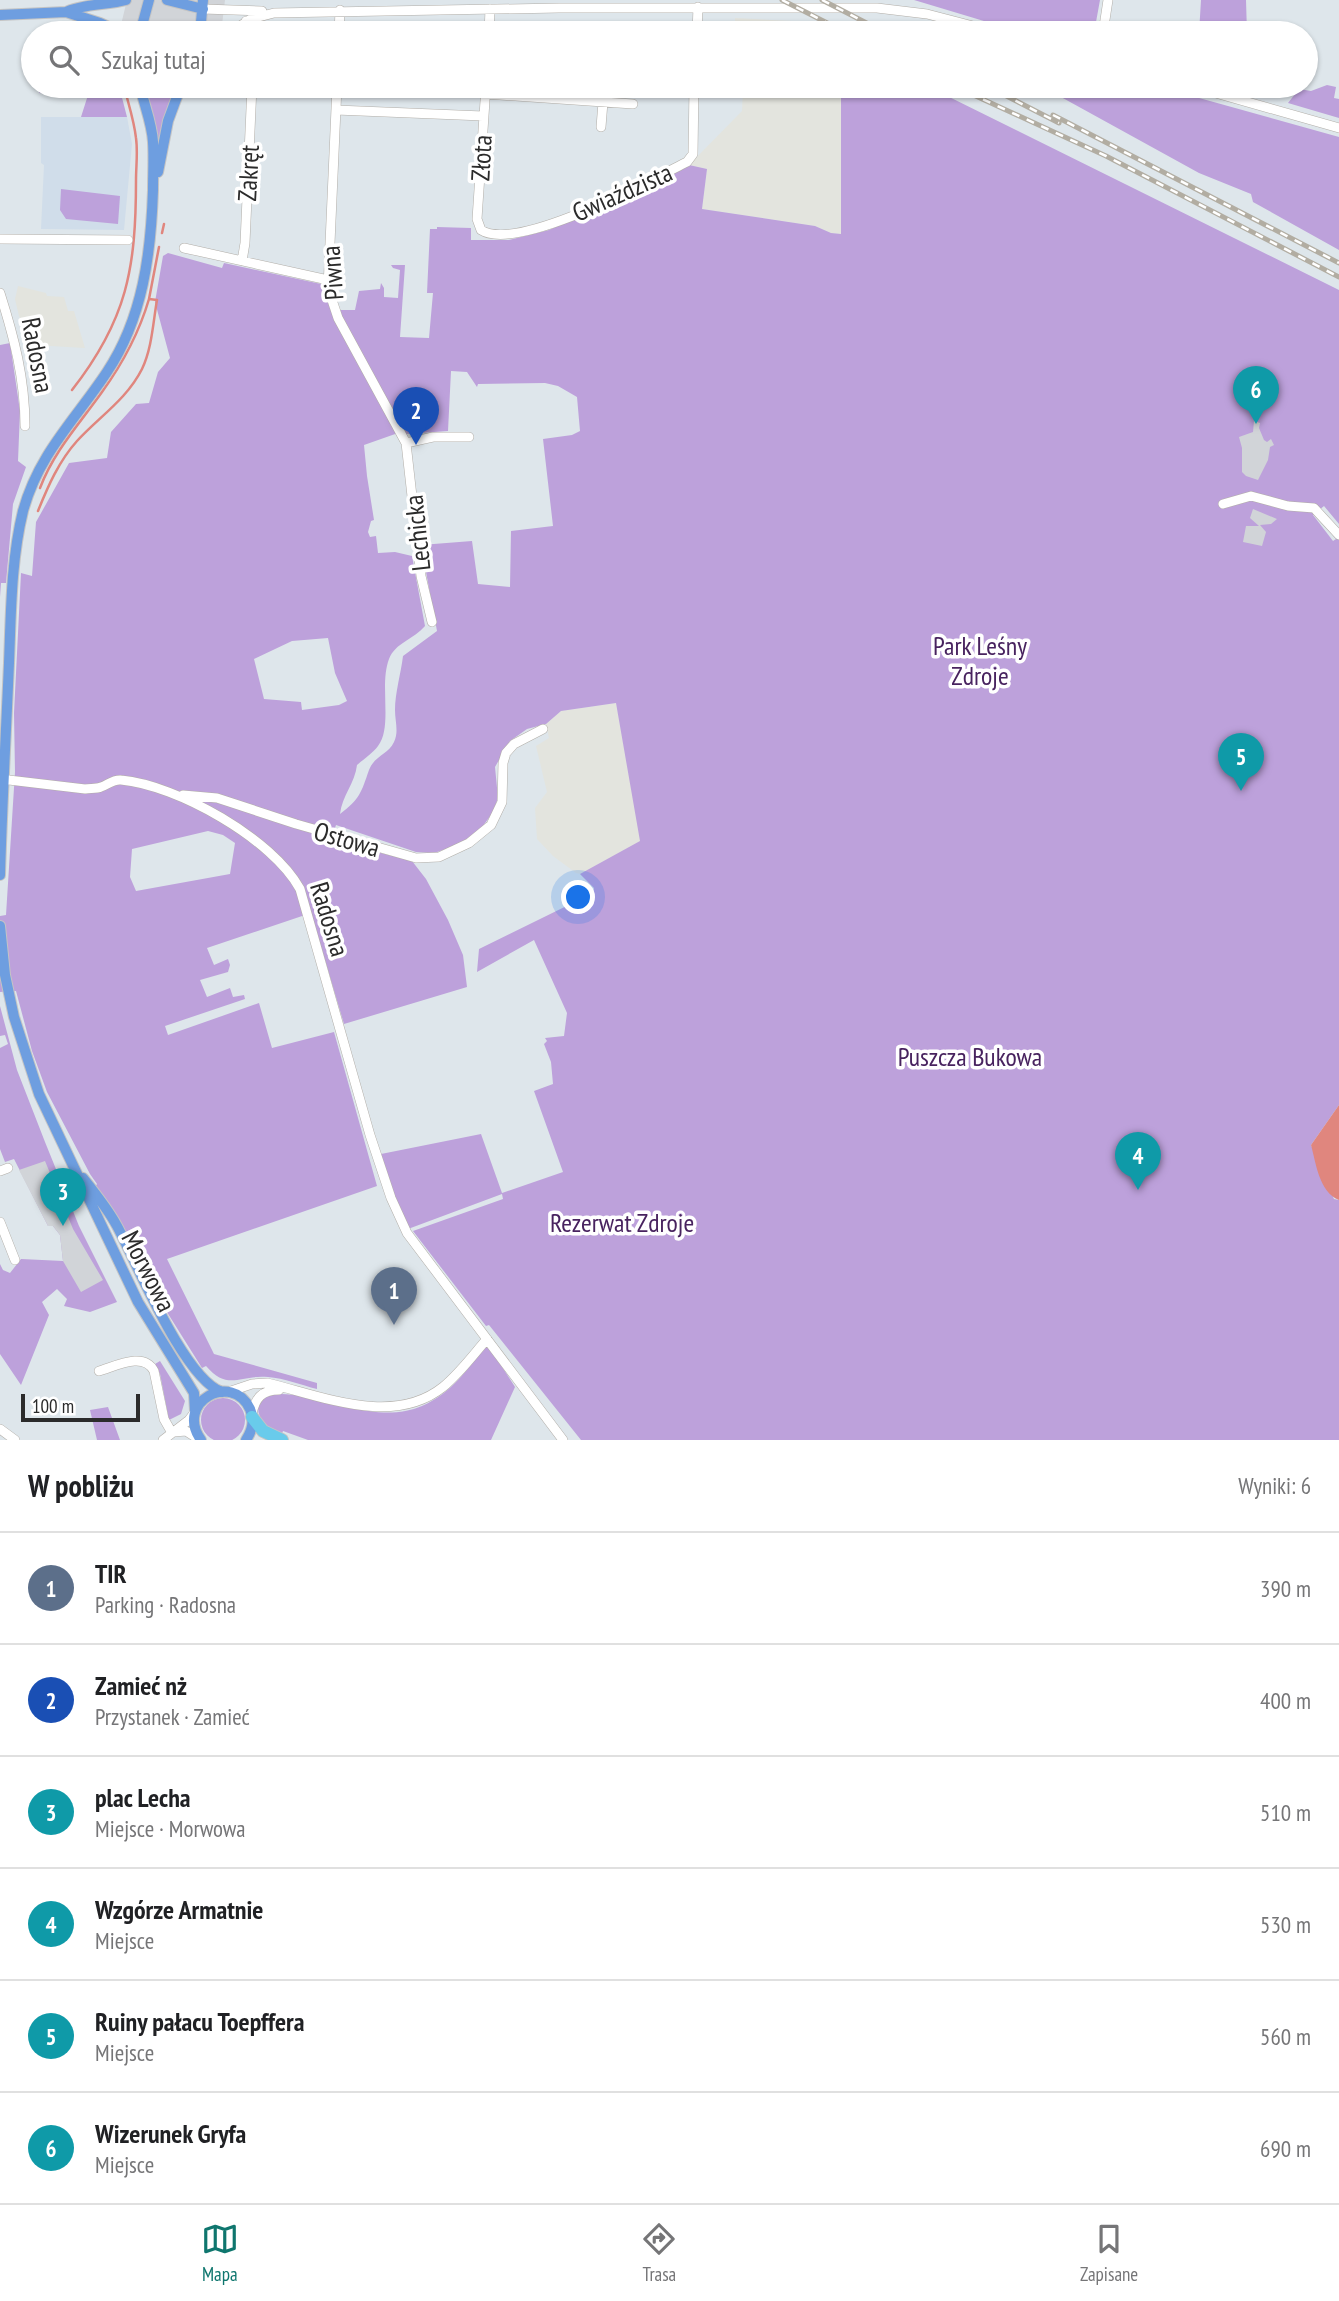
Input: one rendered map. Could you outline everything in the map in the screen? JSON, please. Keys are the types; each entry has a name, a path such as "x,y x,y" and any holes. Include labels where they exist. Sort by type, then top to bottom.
{"highway":[{"path":"252,1417 263,1431 282,1440"}],"main road":[{"path":"66,12 75,8 126,0"},
{"path":"143,21 149,0"},
{"path":"167,0 203,4"},
{"path":"0,15 66,12 94,21"},
{"path":"144,98 153,142 152,209"},
{"path":"0,875 2,780 14,570 22,518 38,472 60,434 112,365 132,324 145,277 152,209 167,126 177,98"},
{"name":"Morwowa","path":"0,926 7,985 20,1041 39,1094 138,1302 194,1393 194,1426 200,1440"},
{"name":"Morwowa","path":"65,1149 117,1225 171,1332 205,1381 243,1400 252,1417"},
{"path":"195,1411 207,1396 224,1392"},
{"path":"246,1440 251,1431 252,1417"}],"street":[{"path":"1105,21 1108,0"},
{"path":"203,4 233,12 274,13"},
{"path":"246,21 274,13 340,11 698,8 890,8 954,21"},
{"path":"697,21 698,8"},
{"path":"490,9 490,21"},
{"path":"340,11 340,21"},
{"name":"Zakręt","path":"242,261 251,98"},
{"name":"Piwna","path":"336,98 329,296 338,318 407,443"},
{"name":"Złota","path":"481,230 477,216 485,98"},
{"path":"564,98 633,104"},
{"name":"Gwiaździsta","path":"481,230 489,234 513,234 576,215 687,162 692,154 694,98"},
{"path":"1233,98 1339,128"},
{"path":"601,127 603,102"},
{"path":"335,110 483,116"},
{"path":"0,239 128,240"},
{"path":"184,248 328,280"},
{"name":"Radosna","path":"0,293 19,359 25,426"},
{"path":"407,443 433,437 469,437"},
{"name":"Lechicka","path":"407,443 421,576 432,622"},
{"path":"1223,504 1251,496 1280,504 1314,508 1339,536"},
{"name":"Ostowa","path":"180,795 217,798 416,858 439,857 469,842 491,825 502,802 503,763 506,753 514,744 543,729"},
{"name":"Radosna","path":"2,780 85,789 103,787 118,780 180,795 256,841 278,860 294,879 304,901 370,1135 395,1210 407,1233 563,1440"},
{"path":"0,1222 15,1260"},
{"path":"224,1392 263,1383 370,1406 386,1408 411,1404 443,1387 487,1339"},
{"path":"99,1371 139,1360 150,1365 164,1420 172,1433"},
{"path":"252,1417 256,1400 263,1392 300,1392"},
{"path":"163,1440 195,1411"},
{"path":"0,1429 15,1440"},
{"path":"172,1433 186,1431 200,1440"}],"shaded area":[{"path":"127,0 225,0 222,21 122,21"},
{"path":"735,18 792,21 735,21"},
{"path":"743,98 841,98 841,234 815,226 702,209 707,169 689,165 742,111"},
{"path":"41,117 127,117 132,144 124,230 41,229 44,165 41,163"},
{"path":"18,286 46,293 47,296 64,297 68,311 74,311 85,348 34,345 19,316 15,299"},
{"path":"1254,421 1260,423 1259,428 1264,440 1267,442 1271,439 1274,445 1270,447 1268,460 1258,480 1242,472 1239,437 1253,432"},
{"path":"1253,509 1277,519 1271,524 1260,525 1266,532 1262,546 1243,542 1246,526 1259,526 1250,518"},
{"path":"616,703 641,841 580,874 553,856 537,839 535,808 547,792 536,746 549,738 546,724 561,711"},
{"path":"1339,1105 1339,1200 1327,1191 1323,1184 1311,1145"},
{"path":"45,1161 73,1229 103,1280 81,1292 63,1261 60,1235 53,1226 48,1226 19,1170"}],"green space":[{"path":"914,0 1100,0 1096,21 984,21"},
{"path":"1201,0 1246,0 1247,21 1200,21"},
{"path":"1327,85 1336,87 1334,98 1339,99 1339,118 1288,103 1292,98 1318,98 1318,88"},
{"path":"87,98 122,98 127,117 81,117"},
{"path":"148,98 172,98 159,141"},
{"name":"Park Leśny Zdroje","path":"841,98 951,98 1339,290 1339,524 1324,506 1313,515 1333,541 1339,537 1339,1105 1311,1145 1334,1199 1339,1200 1339,1440 581,1440 489,1325 486,1326 413,1231 503,1199 502,1194 408,1229 392,1193 381,1154 481,1134 502,1193 563,1172 534,1091 553,1084 545,1038 564,1036 567,1013 534,940 477,972 479,949 593,893 594,888 580,874 640,841 616,703 561,711 546,724 527,729 510,741 495,767 498,798 493,812 483,826 467,840 449,848 434,853 416,852 336,825 331,840 412,861 426,879 448,920 463,955 467,987 344,1024 311,913 207,948 214,965 228,959 230,965 228,972 200,980 207,997 230,988 233,997 244,995 245,999 165,1026 168,1035 259,1003 272,1048 334,1032 377,1186 167,1259 214,1354 317,1383 317,1389 268,1377 228,1380 214,1374 206,1366 202,1368 160,1301 122,1225 95,1187 97,1184 47,1092 32,1051 16,991 0,992 0,916 6,915 15,772 14,713 21,573 32,576 36,522 69,463 107,458 111,432 136,404 149,403 158,372 170,358 155,302 163,256 168,253 222,268 224,263 321,284 398,433 364,445 374,520 371,521 368,532 370,537 376,536 378,553 395,552 412,556 425,626 400,645 389,659 385,681 385,728 382,738 376,749 357,765 340,814 359,795 372,765 394,742 397,730 395,703 403,656 437,631 421,545 472,541 478,584 510,587 511,531 553,526 543,439 572,435 580,431 577,397 558,386 545,383 478,384 477,387 467,372 451,371 448,431 406,434 338,310 355,310 359,291 380,289 381,283 384,297 398,298 400,270 391,265 405,265 400,337 429,338 433,293 427,293 430,229 471,228 471,240 509,240 549,230 689,165 707,169 702,209 815,226 841,234","holes":["328,638 335,673 347,701 339,705 302,710 301,702 264,699 254,659 292,641","208,831 223,835 235,843 230,874 136,891 130,877 132,849"]},
{"path":"1063,98 1199,98 1339,137 1339,250 1253,202 1251,194 1199,173"},
{"path":"61,189 120,196 118,224 66,219 60,210"},
{"path":"10,343 20,411 18,461 26,467 13,504 6,583 1,583 0,597 0,345"},
{"path":"0,1006 17,1070 45,1142 79,1226 117,1302 90,1312 64,1306 67,1299 57,1289 42,1302 49,1315 21,1385 0,1354 0,1264 3,1270 10,1273 21,1259 63,1261 60,1235 53,1226 48,1226 14,1159 5,1162 0,1149 0,1048 8,1044 5,1035 0,1036"},
{"path":"487,1343 515,1387 491,1440 308,1440 283,1431 281,1436 268,1428 260,1417 258,1407 264,1398 284,1394 376,1412 410,1410 433,1401 451,1387"},
{"path":"160,1361 185,1401 181,1414 169,1420 160,1374 155,1364"},
{"path":"215,1400 231,1400 243,1412 243,1428 231,1440 215,1440 203,1428 203,1412"},
{"path":"108,1407 120,1440 97,1440 90,1410"}],"waterway":[{"path":"72,390 105,340 125,292 130,267 136,211 137,148 127,98"},
{"path":"162,233 164,224"},
{"path":"38,511 54,474 65,457 85,432 121,399 142,369 150,344 157,300 149,299 159,247"},
{"path":"40,488 60,450 123,359 149,299"}],"railway":[{"path":"782,0 823,21"},
{"path":"822,0 863,21"},
{"path":"980,98 1106,156 1339,277"},
{"path":"1010,98 1059,123"},
{"path":"1053,115 1339,263"}],"place":[{"name":"Wizerunek Gryfa","path":"1256,424"},
{"name":"Zamieć nż","path":"416,445"},
{"name":"Ruiny pałacu Toepffera","path":"1241,791"},
{"name":"Wzgórze Armatnie","path":"1138,1190"},
{"name":"plac Lecha","path":"63,1226"},
{"name":"TIR","path":"394,1325"}],"park label":[{"name":"Puszcza Bukowa","path":"970,1056"},
{"name":"Rezerwat Zdroje","path":"622,1222"}]}
